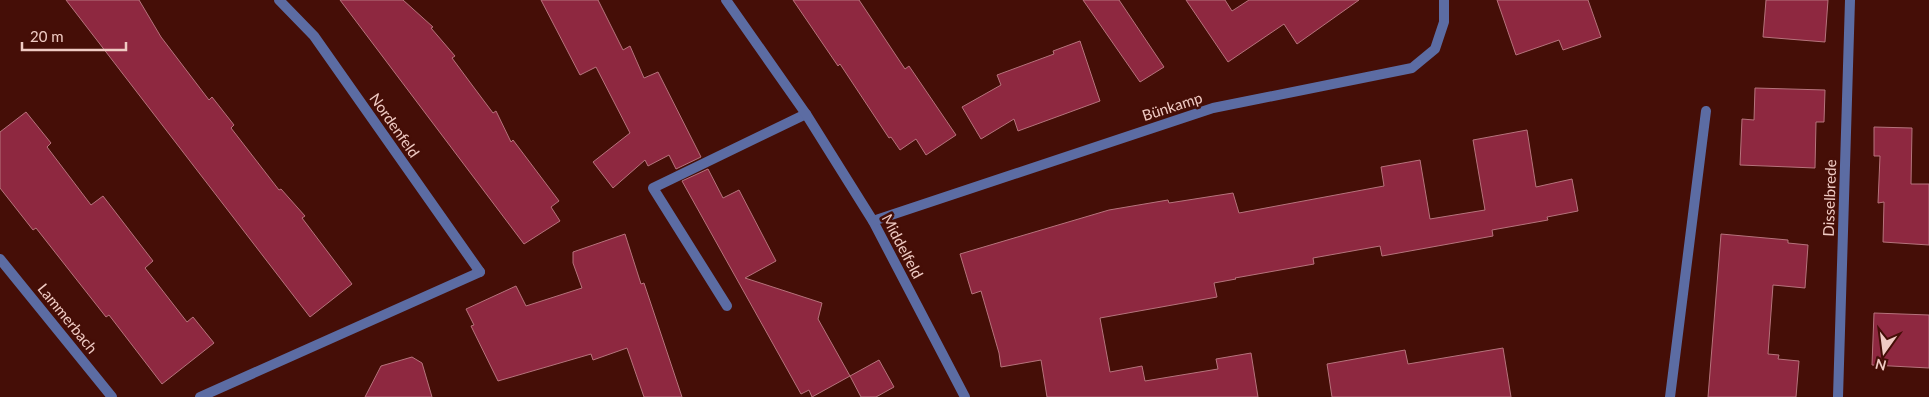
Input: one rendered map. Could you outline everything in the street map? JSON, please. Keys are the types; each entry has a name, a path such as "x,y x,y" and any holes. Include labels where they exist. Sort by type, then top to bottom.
{"street":[{"name":"Nordenfeld","path":"200,397 480,272 314,36 279,0"},
{"name":"Middelfeld","path":"726,0 806,114 873,221 965,397"},
{"name":"Bünkamp","path":"873,221 1213,108 1412,68 1435,50 1444,22 1444,0"},
{"name":"Disselbrede","path":"1838,397 1850,0"},
{"path":"1670,397 1706,111"},
{"path":"727,306 653,188 806,114"},
{"name":"Lammerbach","path":"0,259 112,397"}],"building":[{"path":"66,0 139,0 161,37 209,100 212,97 234,125 231,128 279,190 281,189 305,216 302,218 352,284 310,317"},
{"path":"340,0 403,0 433,27 431,28 455,56 452,58 493,113 496,111 511,142 513,140 559,201 551,207 560,221 524,244"},
{"path":"541,0 598,0 623,50 630,46 644,78 658,72 701,157 676,169 669,155 648,166 645,160 613,188 593,162 630,133 596,67 580,75"},
{"path":"793,0 859,0 905,69 909,66 956,135 926,155 916,139 900,150 891,137 889,138 840,64 838,66"},
{"path":"1083,0 1119,0 1164,67 1140,82"},
{"path":"1186,0 1225,0 1232,11 1249,0 1359,0 1297,44 1284,24 1228,62"},
{"path":"1497,0 1588,0 1601,37 1563,50 1559,40 1516,55"},
{"path":"1766,0 1828,0 1825,42 1763,37"},
{"path":"1080,41 1100,101 1018,131 1014,119 981,139 962,107 1001,85 997,75 1054,54 1053,51"},
{"path":"1755,88 1825,90 1824,122 1816,122 1815,168 1740,165 1742,119 1754,120"},
{"path":"26,112 51,143 47,147 91,205 103,196 153,261 145,268 187,322 193,317 214,343 162,384 109,315 106,317 36,228 33,230 0,188 0,132"},
{"path":"1874,127 1912,128 1911,184 1929,184 1929,245 1883,242 1884,202 1878,203 1880,156 1874,156"},
{"path":"1527,130 1536,187 1572,179 1578,211 1547,217 1548,220 1492,230 1493,236 1382,256 1380,246 1313,258 1314,264 1214,283 1217,297 1100,318 1110,372 1142,366 1145,381 1218,369 1216,359 1251,353 1258,397 1047,397 1041,360 1001,367 999,353 981,291 972,294 960,254 1109,210 1168,200 1169,203 1233,193 1239,213 1384,186 1381,167 1420,160 1430,219 1485,210 1473,140"},
{"path":"708,169 723,198 739,190 776,261 745,278 822,303 818,319 850,376 812,397 809,390 801,394 682,181"},
{"path":"625,234 641,284 644,283 682,397 644,397 627,348 593,360 591,354 498,381 471,326 474,325 466,309 516,286 526,306 582,288 573,263 573,252"},
{"path":"1721,234 1788,240 1788,243 1808,245 1805,288 1773,285 1768,354 1779,355 1778,359 1799,361 1796,397 1708,397"},
{"path":"1874,313 1929,315 1929,368 1872,365"},
{"path":"1503,348 1511,397 1332,397 1327,364 1405,350 1408,364"},
{"path":"412,357 422,363 432,397 365,397 381,366"},
{"path":"879,360 894,387 876,397 861,397 850,376"}]}
